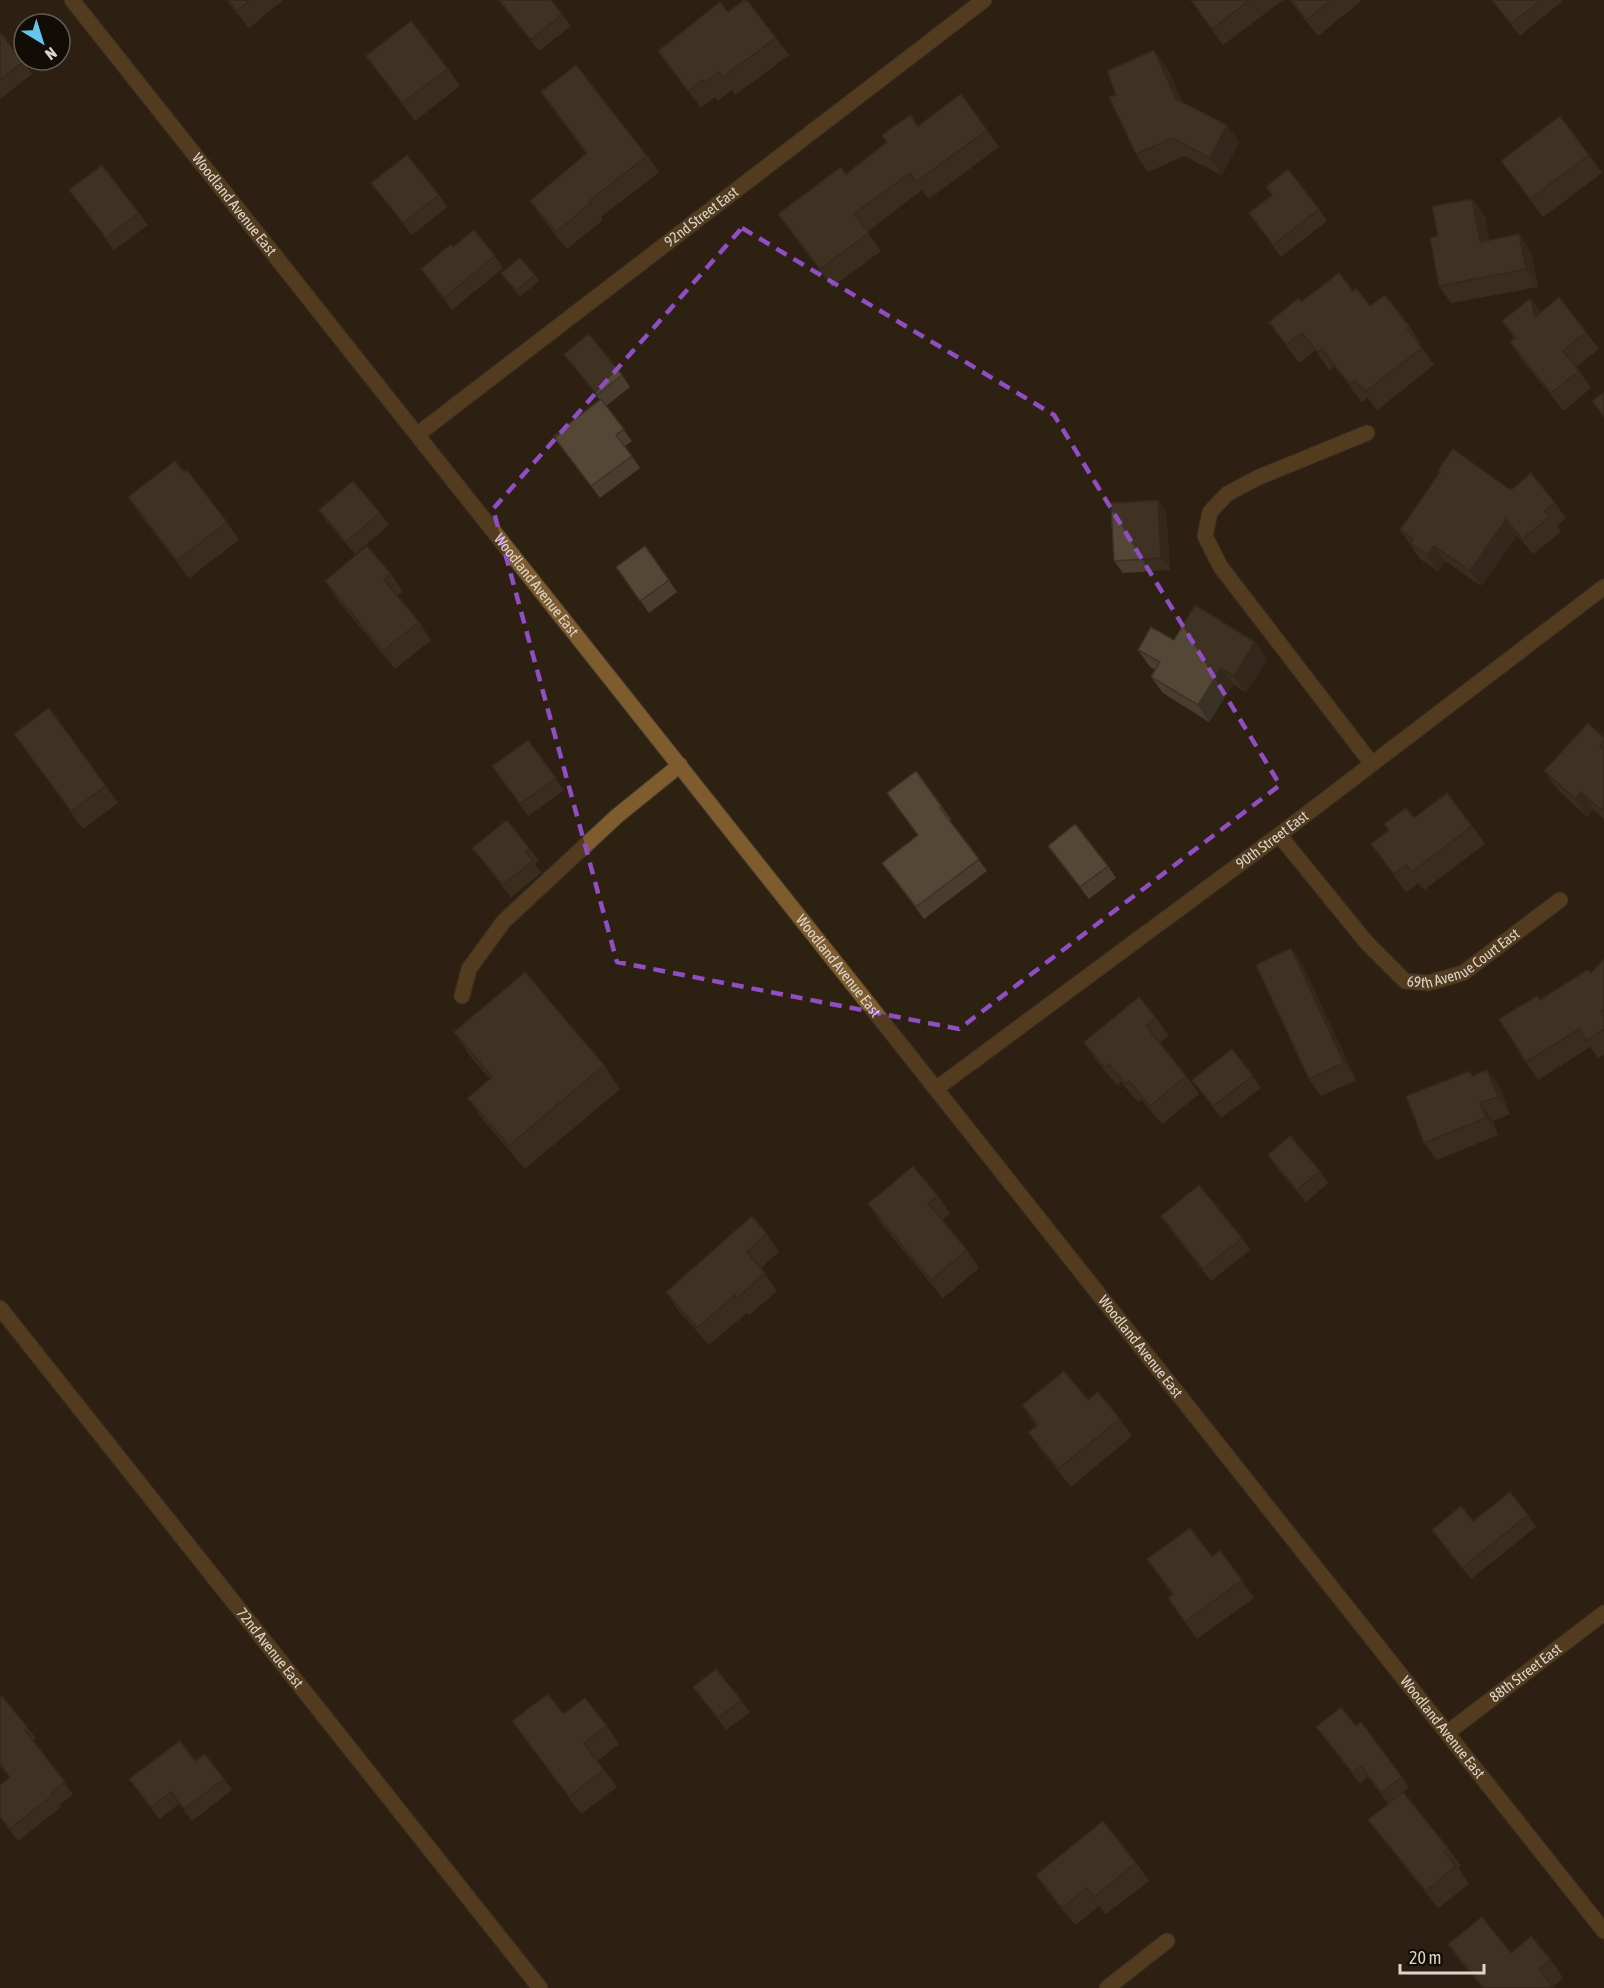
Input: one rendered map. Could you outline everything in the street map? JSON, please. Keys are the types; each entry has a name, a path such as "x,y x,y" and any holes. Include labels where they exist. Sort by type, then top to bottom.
{"street":[{"name":"Woodland Avenue East","path":"72,0 1604,1931"},
{"name":"92nd Street East","path":"418,434 984,0"},
{"path":"1367,433 1257,478 1227,494 1210,512 1205,536 1220,566 1372,764"},
{"name":"90th Street East","path":"937,1088 1279,835 1604,587"},
{"path":"462,996 469,969 504,921 617,816 680,765"},
{"name":"69th Avenue Court East","path":"1279,835 1367,943 1405,981 1428,983 1463,972 1560,900"},
{"name":"72nd Avenue East","path":"0,1308 540,1988"},
{"name":"88th Street East","path":"1447,1733 1604,1613"},
{"path":"1107,1988 1167,1941"}],"highlighted area":[{"path":"742,228 1054,415 1280,785 959,1029 617,962 493,509"}],"building":[{"path":"228,0 250,0 237,11"},
{"path":"499,0 551,0 562,14 531,40"},
{"path":"747,0 776,38 723,77 719,72 705,83 702,80 688,91 658,51 720,2 728,12"},
{"path":"1191,0 1250,0 1212,29"},
{"path":"1291,0 1331,0 1307,20"},
{"path":"1492,0 1541,0 1511,24"},
{"path":"411,21 448,69 402,103 366,56"},
{"path":"0,32 12,48 12,71 0,80"},
{"path":"1154,50 1176,99 1227,125 1210,158 1172,138 1136,154 1109,97 1116,95 1107,71"},
{"path":"576,65 647,156 589,201 591,203 556,232 530,201 587,153 541,92"},
{"path":"961,94 987,130 916,182 910,173 854,214 869,233 820,269 778,214 841,167 846,174 887,142 882,135 910,115 918,126"},
{"path":"1560,116 1589,155 1530,199 1501,161"},
{"path":"407,155 439,195 403,223 371,183"},
{"path":"102,165 139,213 106,238 69,190"},
{"path":"1288,169 1319,209 1273,245 1249,213 1272,195 1266,187"},
{"path":"1472,199 1480,242 1519,234 1526,269 1439,286 1430,238 1438,236 1432,206"},
{"path":"474,230 495,256 444,298 421,269 451,244 453,247"},
{"path":"520,258 535,275 516,291 501,273"},
{"path":"1339,273 1353,291 1356,288 1370,306 1385,295 1409,326 1407,328 1422,348 1365,392 1355,380 1350,385 1322,349 1317,352 1302,333 1286,345 1269,322 1299,298 1301,302"},
{"path":"1559,297 1586,332 1563,351 1579,371 1551,393 1510,342 1516,338 1502,321 1531,298 1535,317"},
{"path":"589,334 622,375 597,395 564,354"},
{"path":"1604,392 1604,417 1592,401"},
{"path":"601,399 624,429 616,435 632,456 591,486 553,436"},
{"path":"1453,449 1511,490 1531,473 1555,503 1545,511 1550,517 1522,539 1506,519 1470,571 1434,546 1427,555 1410,543 1413,539 1400,530"},
{"path":"175,461 184,472 187,470 227,522 177,561 128,497"},
{"path":"353,481 380,513 346,542 319,510"},
{"path":"1158,500 1161,558 1114,561 1111,503"},
{"path":"367,546 391,574 384,580 419,622 383,651 325,581"},
{"path":"645,546 669,580 640,601 616,567"},
{"path":"1195,605 1255,642 1234,676 1221,668 1198,705 1151,677 1160,662 1138,650 1151,627 1174,640"},
{"path":"49,708 106,786 71,811 14,734"},
{"path":"1588,723 1604,738 1600,746 1604,749 1604,809 1601,810 1581,792 1575,799 1544,771"},
{"path":"528,740 556,778 520,804 492,766"},
{"path":"916,771 942,807 940,808 979,859 916,907 882,863 918,835 887,793"},
{"path":"1447,793 1472,826 1412,872 1406,865 1394,874 1371,844 1389,830 1384,824 1406,808 1414,818"},
{"path":"507,820 530,849 526,852 533,861 503,885 472,848"},
{"path":"1075,824 1108,866 1080,887 1048,846"},
{"path":"1291,948 1344,1063 1309,1079 1256,965"},
{"path":"1604,959 1604,1009 1601,1012 1604,1017 1604,1029 1586,1041 1579,1029 1526,1062 1499,1019 1537,996 1540,1000 1587,970 1591,973"},
{"path":"525,972 604,1065 509,1146 468,1098 492,1077 454,1032"},
{"path":"1139,997 1156,1018 1146,1026 1186,1076 1150,1106 1129,1081 1125,1084 1109,1064 1105,1068 1084,1042"},
{"path":"1232,1049 1253,1076 1213,1106 1192,1080"},
{"path":"1487,1070 1498,1097 1480,1103 1486,1118 1424,1143 1406,1096 1470,1071 1472,1076"},
{"path":"1290,1136 1320,1171 1297,1190 1268,1155"},
{"path":"913,1166 938,1196 928,1203 967,1250 931,1280 868,1204"},
{"path":"1199,1185 1242,1238 1203,1269 1161,1216"},
{"path":"752,1216 767,1234 747,1252 765,1273 737,1298 735,1295 697,1328 666,1292"},
{"path":"1064,1371 1088,1400 1098,1392 1120,1419 1058,1469 1028,1432 1038,1425 1022,1405"},
{"path":"1510,1492 1528,1515 1462,1568 1432,1530 1461,1506 1473,1521"},
{"path":"1190,1528 1212,1557 1220,1550 1242,1580 1185,1622 1168,1598 1173,1594 1147,1559"},
{"path":"716,1669 741,1700 718,1718 693,1687"},
{"path":"548,1694 563,1714 585,1698 607,1726 584,1743 604,1770 569,1797 512,1721"},
{"path":"2,1696 28,1728 25,1730 65,1782 51,1793 53,1795 10,1829 0,1817 0,1785 10,1777 0,1764 0,1698"},
{"path":"1341,1707 1356,1726 1361,1722 1402,1777 1381,1793 1361,1766 1353,1773 1316,1727"},
{"path":"180,1741 195,1761 205,1754 224,1779 184,1809 171,1792 151,1807 129,1779"},
{"path":"1403,1792 1448,1848 1444,1851 1456,1866 1426,1891 1368,1820"},
{"path":"1103,1821 1136,1863 1094,1897 1087,1888 1062,1908 1036,1875"},
{"path":"1482,1917 1511,1953 1531,1936 1551,1960 1539,1969 1553,1988 1484,1988 1448,1944"}]}
